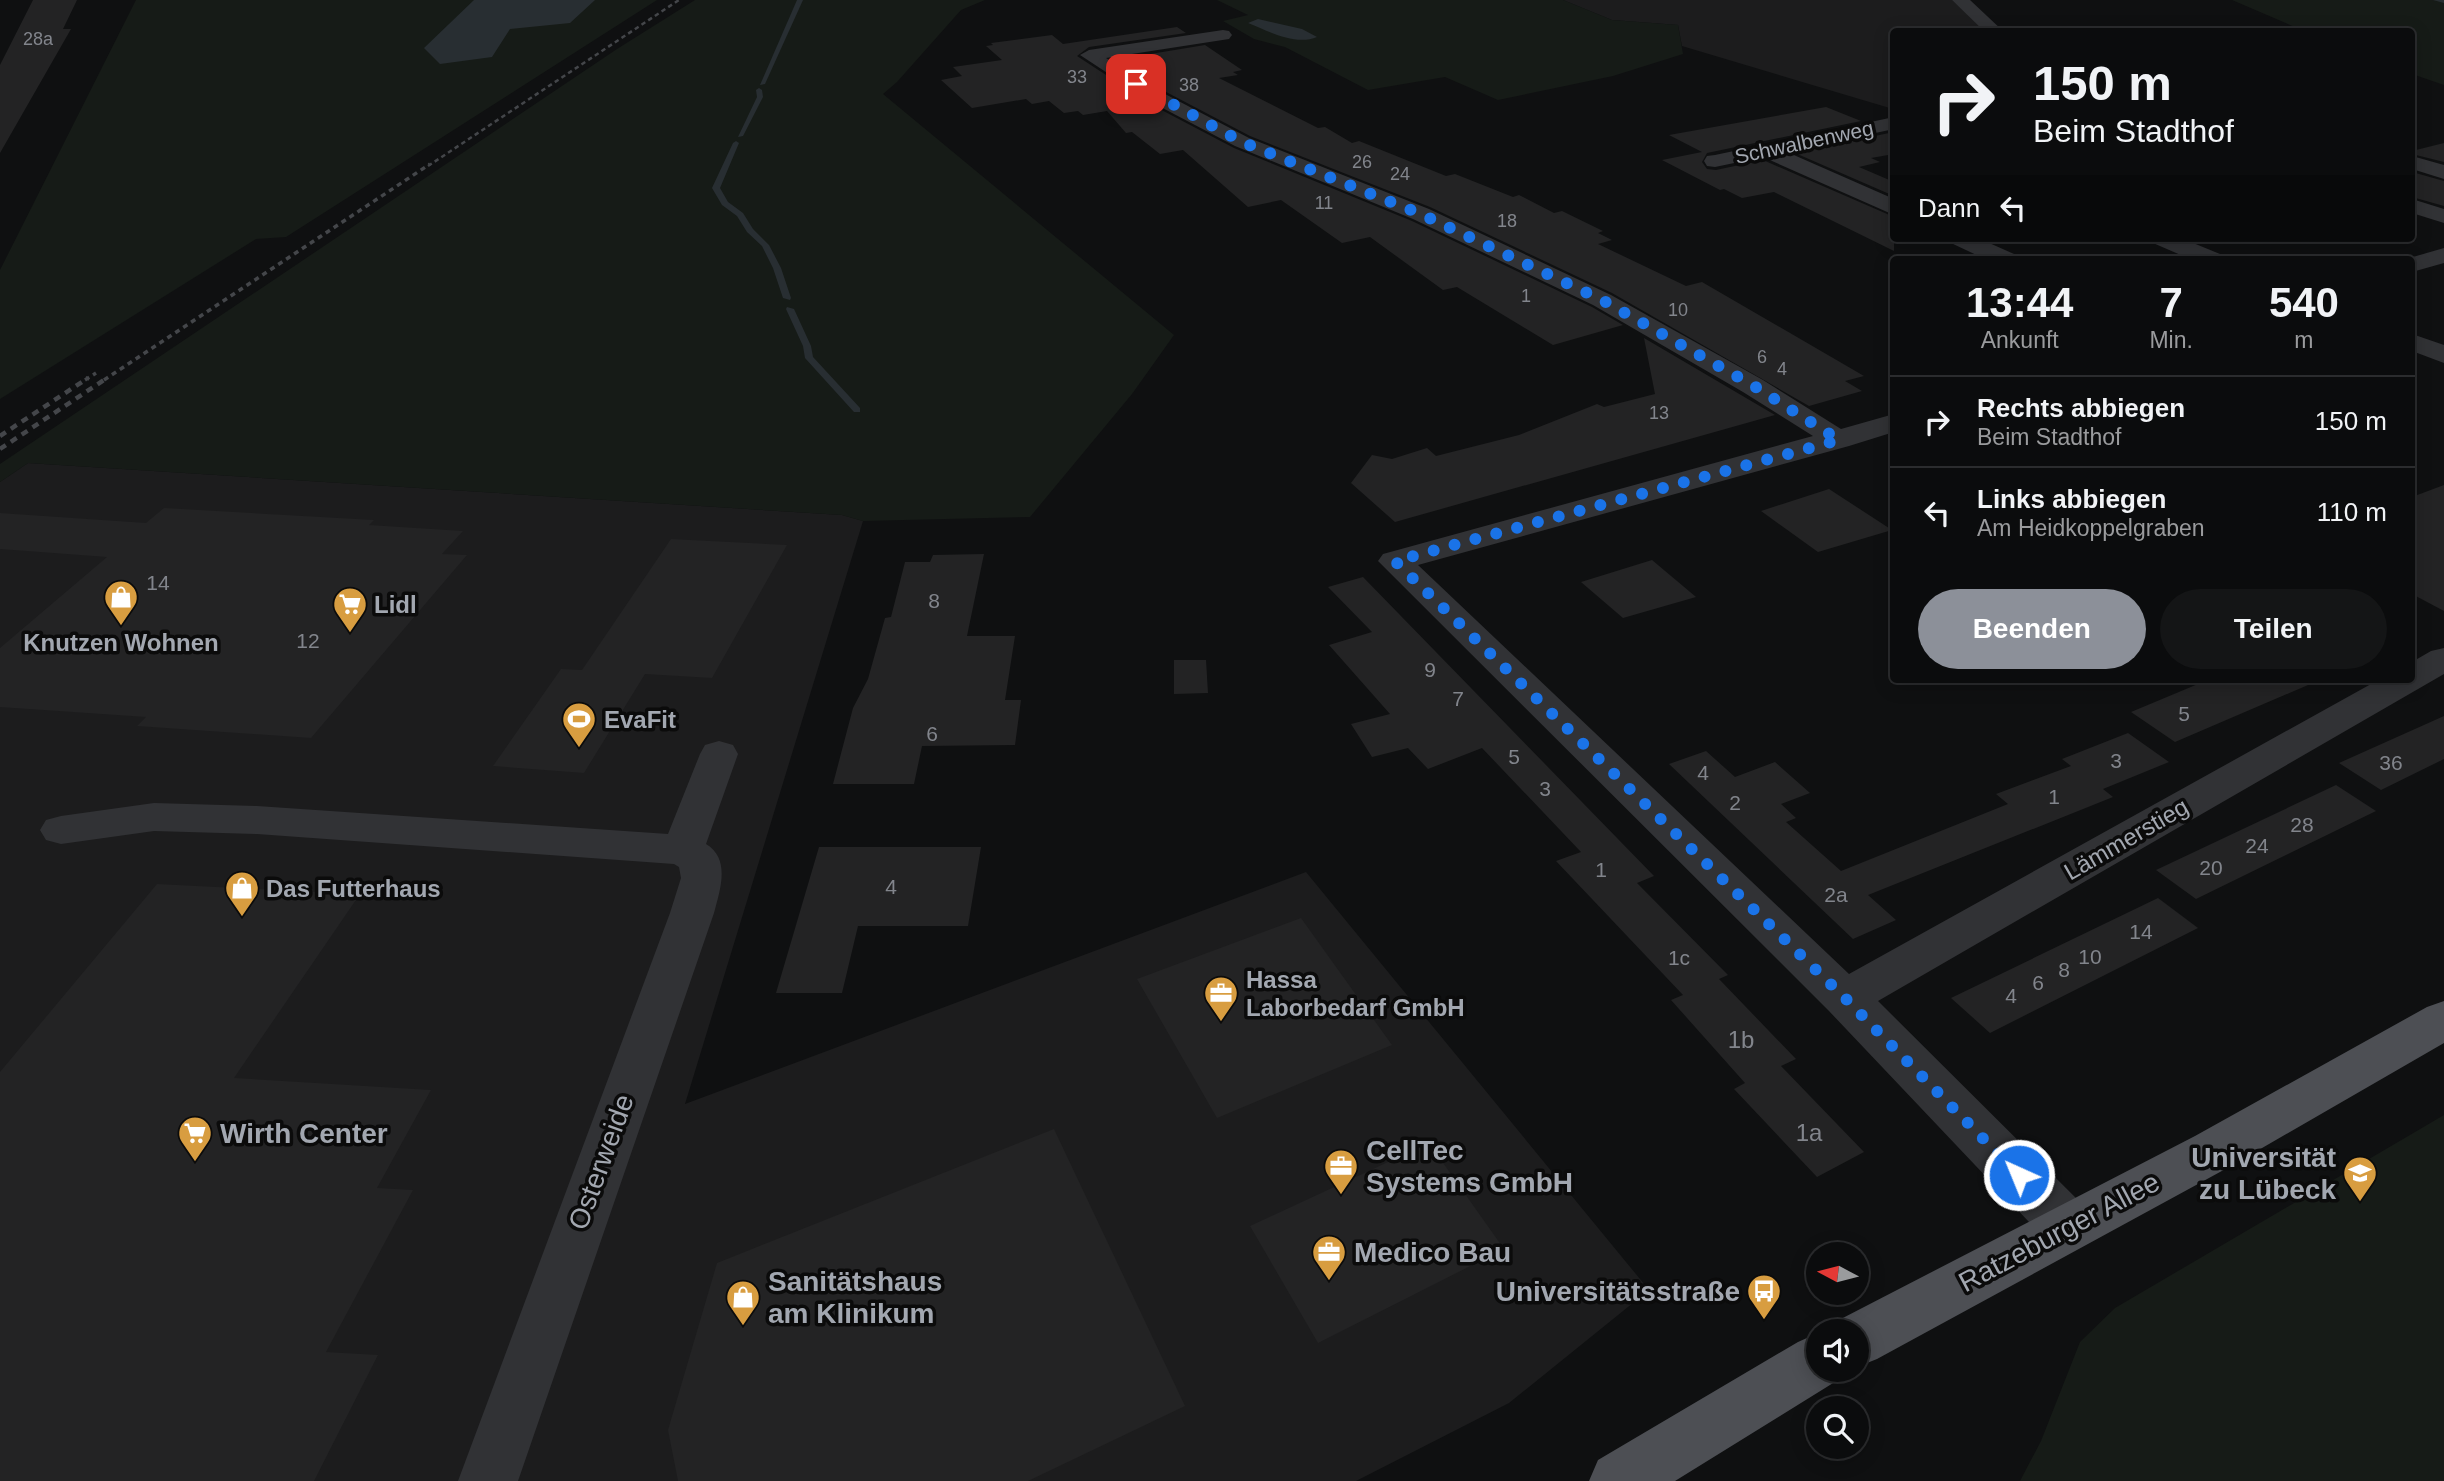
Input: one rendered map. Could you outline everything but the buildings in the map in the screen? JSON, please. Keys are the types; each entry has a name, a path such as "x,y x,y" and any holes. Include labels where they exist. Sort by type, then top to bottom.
{"main road":[{"name":"Ratzeburger Allee","path":"1869,1334 2213,1151 2444,1020"},
{"path":"1619,1481 1806,1368"}],"street":[{"path":"1960,0 1992,28"},
{"path":"1223,36 1089,55 1160,99 1242,142 1421,214 1602,300 1754,386 1839,440"},
{"name":"Schwalbenweg","path":"1715,161 1890,124"},
{"path":"1767,151 1890,206"},
{"path":"2415,163 2444,172"},
{"path":"2415,207 2444,216"},
{"path":"1968,242 1998,256"},
{"path":"2171,242 2204,256"},
{"path":"2415,264 2444,255"},
{"path":"2415,343 2444,355"},
{"path":"1890,425 1395,561 1845,998 2068,1226"},
{"name":"Lämmerstieg","path":"2415,675 2444,659"},
{"name":"Lämmerstieg","path":"1845,998 2401,683"},
{"path":"61,830 154,817 257,820 683,850 719,754"},
{"name":"Osterweide","path":"488,1481 692,913 702,878 698,859 683,850"}],"shaded area":[{"path":"136,0 657,0 286,237 256,239 0,399 0,270"},
{"path":"474,0 595,0 570,23 510,29 492,57 440,64 424,48"},
{"path":"695,0 985,0 961,10 883,94 1174,335 1132,394 1030,517 863,521 842,515 28,463 0,482 0,464 617,49"},
{"path":"1217,0 1563,0 1612,20 1678,25 1683,54 1613,76 1498,100 1445,77 1368,90 1285,47 1254,39 1223,21 1248,15"},
{"path":"1563,0 1952,0 1985,28 1890,28 1890,108 1682,46 1678,25 1612,20"},
{"path":"2232,0 2444,0 2444,85 2415,75 2415,28 2297,28"},
{"path":"1258,19 1302,29 1317,37 1291,39 1248,23"},
{"path":"28,463 842,515 863,521 685,1104 1306,872 1649,1290 1509,1403 1356,1481 0,1481 0,482"},
{"name":"Universität zu Lübeck","path":"2444,1115 2444,1481 2020,1481 2041,1441 2080,1342 2115,1308"}],"waterway":[{"path":"762,84 800,0"},
{"path":"2436,0 2444,1"},
{"path":"740,136 760,97 759,90"},
{"path":"736,143 716,188 725,203 740,215 765,245 777,268 787,298"},
{"path":"790,309 807,346 809,358 857,410"}],"railway":[{"path":"428,166 679,0"},
{"path":"104,380 430,164"},
{"path":"85,380 96,373"},
{"path":"0,436 88,378"},
{"path":"0,449 107,378"}],"place":[{"name":"Knutzen Wohnen","path":"121,627"},
{"name":"Lidl","path":"350,634"},
{"name":"EvaFit","path":"579,749"},
{"name":"Das Futterhaus","path":"242,918"},
{"name":"Hassa Laborbedarf GmbH","path":"1221,1023"},
{"name":"Wirth Center","path":"195,1163"},
{"name":"CellTec Systems GmbH","path":"1341,1196"},
{"name":"Universität zu Lübeck","path":"2360,1203"},
{"name":"Medico Bau","path":"1329,1282"},
{"name":"Universitätsstraße","path":"1764,1321"},
{"name":"Sanitätshaus am Klinikum","path":"743,1327"}],"route":[{"path":"1136,84 1242,142 1421,214 1602,300 1754,386 1839,440 1395,561 1845,998 2019,1175"}]}
